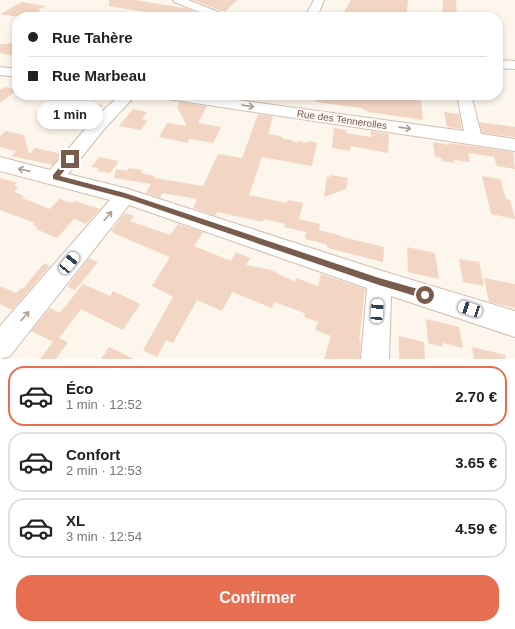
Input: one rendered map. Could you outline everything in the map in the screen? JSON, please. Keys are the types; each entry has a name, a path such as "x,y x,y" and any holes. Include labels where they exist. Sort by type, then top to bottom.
{"street":[{"path":"178,0 201,12"},
{"path":"313,12 319,0"},
{"path":"503,64 515,65"},
{"path":"0,71 12,72"},
{"path":"55,177 98,124 124,100"},
{"name":"Rue des Tennerolles","path":"204,100 474,138 515,146"},
{"path":"465,100 474,138"},
{"path":"0,164 125,196 379,281 515,324"},
{"path":"0,346 125,196"},
{"path":"375,359 379,281"}],"building":[{"path":"109,0 134,0 184,8 194,12 146,12 109,6"},
{"path":"192,0 237,0 225,12"},
{"path":"351,0 408,0 407,12 344,12"},
{"path":"443,0 456,0 457,12 442,12"},
{"path":"22,2 46,6 38,10 40,12 12,12 12,16 0,14"},
{"path":"12,43 12,56 0,53 0,44"},
{"path":"5,87 12,89 12,94 0,103 0,90"},
{"path":"316,100 421,101 423,120 369,112 361,108 316,102"},
{"path":"82,102 103,105 95,115 73,112"},
{"path":"180,102 207,106 198,123 221,127 213,143 189,139 188,143 159,137 167,123 187,126 177,107"},
{"path":"133,109 147,112 142,119 148,120 141,130 119,126"},
{"path":"444,112 459,114 462,129 447,127"},
{"path":"258,114 273,116 268,134 280,136 286,140 288,139 295,142 302,141 303,143 310,141 317,143 312,166 262,157 249,195 286,203 288,200 303,203 299,219 320,224 319,230 384,247 383,262 328,248 326,244 305,239 306,232 284,227 285,224 264,219 263,222 217,212 216,216 193,208 197,199 162,193 160,198 146,193 151,184 114,178 116,169 127,171 129,168 142,170 141,173 155,176 154,178 203,186 218,154 242,158"},
{"path":"479,122 515,127 515,137 482,133"},
{"path":"334,128 347,130 346,133 371,137 371,131 389,134 388,153 351,146 350,151 332,148"},
{"path":"6,131 24,135 29,154 35,148 62,154 53,165 11,156 16,151 0,147 0,136"},
{"path":"433,142 513,152 515,169 497,166 494,157 468,153 470,162 454,160 455,163 442,161 441,158 435,157"},
{"path":"99,157 119,161 110,173 97,171 99,168 91,167"},
{"path":"331,175 348,178 346,189 324,197 327,176 331,177"},
{"path":"482,176 500,179 506,199 510,200 515,219 491,214"},
{"path":"0,178 17,183 14,186 18,187 14,192 24,196 22,198 50,209 59,199 73,203 75,201 100,209 86,224 74,219 57,238 36,229 38,227 33,225 35,223 0,210"},
{"path":"125,213 134,216 130,221 170,235 178,224 203,232 194,246 231,261 236,252 250,258 246,265 271,270 295,282 296,278 318,286 321,274 365,289 359,341 361,342 360,359 324,359 331,336 315,330 318,322 304,317 305,314 302,312 274,302 272,308 232,292 222,311 197,300 173,343 166,340 157,357 143,350 173,297 152,286 170,257 113,233 114,232 111,231"},
{"path":"407,247 435,253 439,279 408,272"},
{"path":"89,258 98,262 75,290 67,287"},
{"path":"459,259 479,262 484,286 463,282"},
{"path":"44,263 50,266 12,310 0,304 0,286 16,293 21,288 23,289"},
{"path":"484,278 515,284 515,308 489,302"},
{"path":"83,284 110,296 113,291 140,304 123,330 81,309 59,338 68,342 56,359 40,359 53,342 31,331 50,308 60,313"},
{"path":"426,319 459,327 463,348 442,343 442,347 428,343"},
{"path":"399,336 424,342 425,359 399,359"},
{"path":"109,347 134,359 101,359"},
{"path":"472,347 506,355 505,359 474,359"}],"route":[{"path":"70,159 55,177 125,196 425,295"}]}
